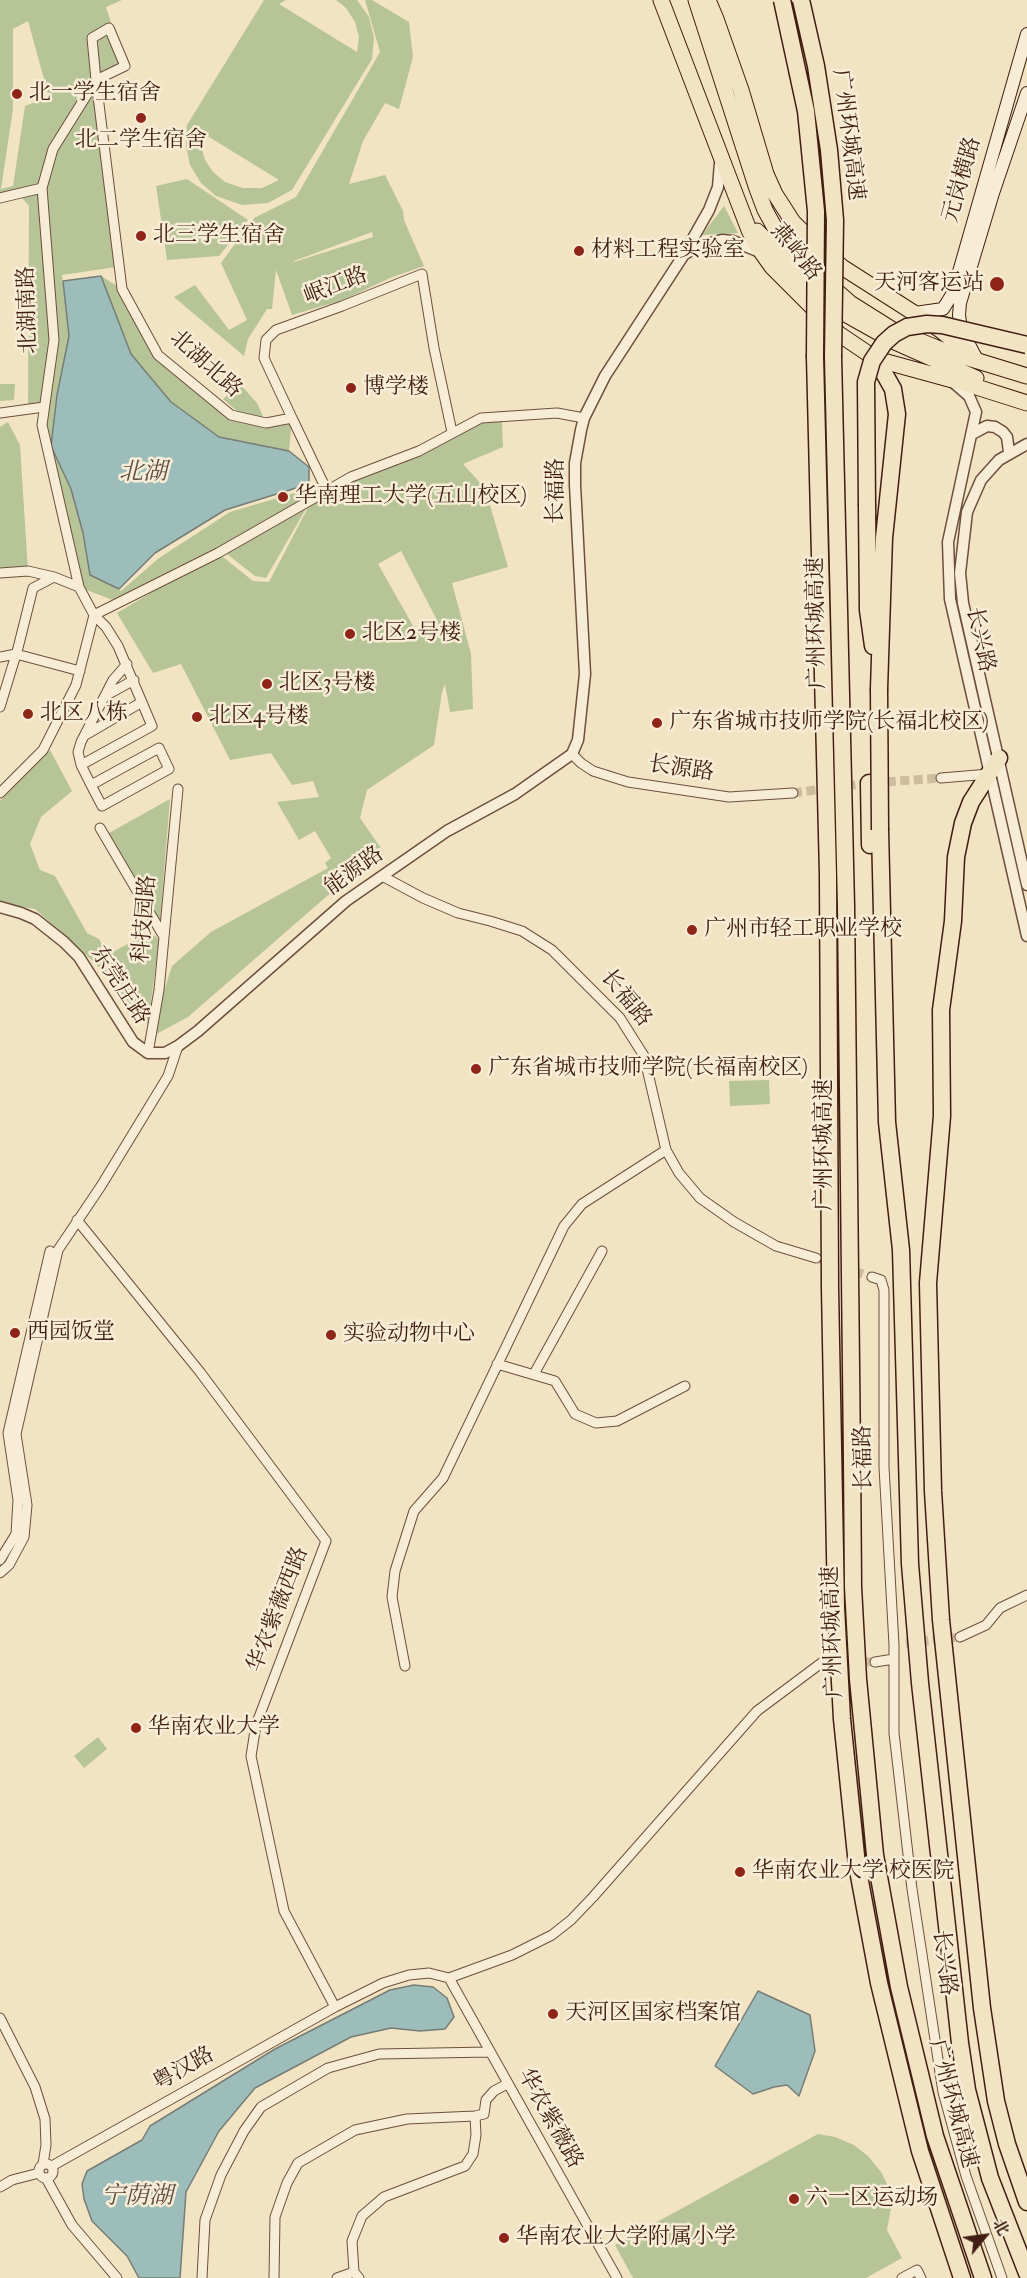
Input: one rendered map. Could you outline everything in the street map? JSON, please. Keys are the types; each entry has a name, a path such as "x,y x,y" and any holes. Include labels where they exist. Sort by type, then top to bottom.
{"highway":[{"name":"燕岭路","path":"660,0 741,210 761,252 787,282 839,334 876,359 1027,402"},
{"name":"燕岭路","path":"696,0 756,186 765,210 782,241 828,285 871,317 914,339 942,350 1027,376"},
{"path":"708,0 741,90 763,164 783,209 811,240 842,267 915,313 978,361"},
{"name":"广州环城高速","path":"782,0 806,111 816,212 815,357 828,874 830,1288 836,1607 842,1719 857,1865 879,1983 920,2151 962,2278"},
{"name":"广州环城高速","path":"801,0 816,66 830,159 835,220 833,357 846,906 854,1587 858,1679 870,1812 882,1897 910,2035 935,2136 983,2278"},
{"path":"741,210 781,258 847,315 897,343 1027,402"},
{"path":"879,689 868,610 866,382 872,361 884,343 900,331 914,325 942,324 1027,345"},
{"path":"876,359 889,382 897,406 884,538 879,689 880,830 888,1139 901,1250 906,1454 914,1621 967,2090 983,2156 1027,2273"},
{"path":"999,758 971,802 963,823 956,857 954,921 941,1010 942,1116 928,1284 934,1503 940,1620 982,2008 996,2101 1006,2144 1027,2202"},
{"path":"869,783 873,985 880,1006 886,1064"},
{"path":"935,2136 956,2199 988,2278"}],"main road":[{"name":"元岗横路","path":"978,361 959,321 958,294 1027,34"},
{"name":"元岗横路","path":"958,294 1027,93"},
{"path":"915,313 943,309 958,294"}],"street":[{"path":"109,28 125,66 96,80 92,38 109,28"},
{"name":"北湖南路","path":"81,765 152,726 127,664 106,627 94,615 79,587 42,424 54,340 42,188 53,149 96,80"},
{"name":"北湖北路","path":"96,80 122,289 158,355 231,415 266,423 292,418"},
{"name":"长福路","path":"572,753 578,740 585,674 574,474 576,452 584,418 613,363 683,256 714,199 720,172 720,153"},
{"path":"0,198 42,188"},
{"path":"683,256 696,247 722,240 738,243 761,252"},
{"name":"岷江路","path":"292,418 264,358 266,340 276,330 422,273 452,432"},
{"name":"长兴路","path":"932,374 956,384 969,396 976,412 951,526 948,578 955,626 1027,936"},
{"path":"0,413 44,408"},
{"path":"0,793 43,750 76,685 94,615 218,553 351,477 418,451 481,418 557,413 584,418"},
{"path":"292,418 327,491"},
{"path":"972,434 987,426 995,427 1003,432 1009,452"},
{"name":"长兴路","path":"1027,444 1009,452 989,470 972,496 964,527 960,558 963,603 1027,885"},
{"path":"0,573 28,571 54,577 79,587"},
{"path":"0,707 33,588 54,577"},
{"path":"0,657 16,654 80,671"},
{"path":"91,785 159,748 169,769 102,806 91,785 81,765 78,752 85,735 113,680 127,664"},
{"path":"105,696 134,680"},
{"path":"85,735 142,702"},
{"name":"长源路","path":"572,753 580,763 593,771 628,783 729,797 793,794"},
{"name":"能源路","path":"178,1046 346,901 447,831 545,775 572,753"},
{"path":"941,778 989,774"},
{"name":"科技园路","path":"148,1053 159,990 178,789"},
{"path":"100,828 164,937"},
{"name":"长福路","path":"382,876 458,914 522,931 552,950 585,980 620,1018 644,1056 666,1150 679,1173 700,1198 734,1222 776,1246 816,1258"},
{"name":"东莞庄路","path":"0,908 35,919 79,957 133,1042 148,1053 165,1053 178,1046"},
{"path":"0,1572 9,1565 20,1536 27,1505 8,1432 54,1251 101,1186 168,1076 178,1046"},
{"path":"405,1666 392,1597 395,1571 414,1511 442,1478 564,1226 582,1204 666,1150"},
{"name":"华农紫薇西路","path":"77,1220 200,1372 326,1541 256,1725 251,1756 284,1911 334,2007"},
{"path":"534,1374 602,1251"},
{"name":"长福路","path":"872,1278 881,1280 884,1290 884,1467 894,1645"},
{"path":"497,1364 555,1381 575,1414 596,1423 617,1421 685,1386"},
{"path":"0,1560 20,1536"},
{"path":"960,1637 986,1625 1000,1608 1027,1595"},
{"path":"894,1645 906,1643"},
{"name":"长兴路","path":"894,1645 896,1744 912,1889 943,2091 966,2176 1002,2278"},
{"path":"875,1662 894,1659"},
{"path":"448,1978 512,1955 552,1935 570,1920 593,1897 742,1726 757,1711 824,1661"},
{"name":"粤汉路","path":"0,2187 12,2180 45,2170 334,2007 383,1983 409,1975 429,1973 448,1978"},
{"name":"华农紫薇路","path":"448,1978 617,2278"},
{"path":"0,2018 35,2087 45,2119 45,2170 72,2225 117,2278"},
{"path":"202,2278 205,2220 221,2175 244,2131 261,2107 328,2068 379,2054 490,2052"},
{"path":"274,2278 275,2217 287,2183 298,2163 354,2130 407,2119 484,2114 486,2100 494,2091 507,2084"},
{"path":"337,2278 357,2275 352,2241 362,2216 384,2197 465,2166 473,2154 476,2135 475,2116"},
{"path":"902,2278 919,2274"}],"green space":[{"path":"0,0 122,0 106,7 125,66 96,80 116,267 62,275 69,336 57,395 51,446 71,489 83,533 90,574 121,591 159,558 230,512 318,486 308,505 115,601 79,587 42,425 44,408 28,409 29,206 17,192 0,196","holes":["28,21 49,97 25,106 13,186 1,189 13,109 13,29"]},
{"path":"264,0 286,0 279,4 357,52 359,37 355,22 346,8 336,0 357,0 369,17 374,38 372,59 292,190 268,203 242,205 216,196 201,183 190,165 186,146 187,125","holes":["201,132 279,180 262,188 243,188 225,182 213,172 205,160 201,146"]},
{"path":"365,0 372,0 409,22 413,57 399,109 385,103 363,141 349,184 385,175 403,211 404,220 424,266 390,278 343,300 292,315 276,270 272,309 267,309 248,339 244,356 174,297 195,285 229,330 247,320 221,263 254,218 296,197 380,52","holes":["372,232 373,237 294,262"]},
{"path":"187,179 248,220 219,256 167,260 156,186"},
{"path":"724,206 738,233 702,235"},
{"path":"101,276 122,289 158,355 230,415 261,421 237,411 223,399 240,384 257,403 266,423 292,418 289,451 219,437 171,402 131,354"},
{"path":"0,384 15,384 14,400 0,401"},
{"path":"477,420 502,422 503,447 463,464 485,488 508,567 452,583 471,654 473,709 450,712 445,684 434,745 367,790 360,818 383,851 349,877 188,1017 149,1038 172,966 211,932 328,868 325,863 331,858 315,831 299,840 277,802 319,797 313,781 292,785 271,753 230,760 181,664 153,673 117,613 218,553 253,581 269,582 312,500","holes":["401,551 437,620 416,631 378,564"]},
{"path":"8,422 20,445 28,571 0,574 0,427"},
{"path":"307,507 266,578 255,576 227,554"},
{"path":"50,750 72,791 41,817 30,844 40,870 55,876 87,933 99,939 108,955 150,931 159,940 148,1025 95,963 35,909 0,903 0,801"},
{"path":"170,799 160,922 109,833"},
{"path":"769,1080 770,1104 730,1106 729,1081"},
{"path":"98,1737 107,1749 84,1768 74,1756"},
{"name":"六一区运动场","path":"818,2134 835,2137 854,2145 868,2156 881,2172 890,2190 891,2208 887,2230 902,2258 866,2278 633,2278 615,2245"}],"water":[{"name":"北湖","path":"101,276 131,354 171,402 219,437 289,451 309,467 309,484 225,510 155,553 119,589 90,575 83,533 71,489 51,446 57,395 69,336 63,281"},
{"name":"宁荫湖","path":"414,1985 433,1987 447,1998 454,2017 445,2029 420,2031 391,2028 351,2037 255,2088 219,2131 186,2192 180,2278 139,2278 127,2256 92,2221 84,2199 82,2184 87,2171 142,2140 150,2126 275,2049 390,1990"},
{"path":"758,1991 810,2015 815,2051 799,2096 787,2085 753,2094 715,2066"}],"tunnel":[{"path":"793,793 869,783 941,778"},
{"path":"816,1258 872,1277"},
{"path":"906,1643 960,1637"},
{"path":"824,1661 875,1662"}],"place":[{"name":"北一学生宿舍","path":"17,94"},
{"name":"北二学生宿舍","path":"141,118"},
{"name":"北三学生宿舍","path":"141,236"},
{"name":"材料工程实验室","path":"579,251"},
{"name":"天河客运站","path":"997,284"},
{"name":"博学楼","path":"351,388"},
{"name":"华南理工大学(五山校区)","path":"283,497"},
{"name":"北区2号楼","path":"350,634"},
{"name":"北区3号楼","path":"267,684"},
{"name":"北区八栋","path":"28,714"},
{"name":"北区4号楼","path":"197,717"},
{"name":"广东省城市技师学院(长福北校区)","path":"657,723"},
{"name":"广州市轻工职业学校","path":"692,930"},
{"name":"广东省城市技师学院(长福南校区)","path":"476,1069"},
{"name":"西园饭堂","path":"15,1333"},
{"name":"实验动物中心","path":"331,1335"},
{"name":"华南农业大学","path":"136,1728"},
{"name":"华南农业大学 校医院","path":"740,1872"},
{"name":"天河区国家档案馆","path":"553,2014"},
{"name":"六一区运动场","path":"794,2199"},
{"name":"华南农业大学附属小学","path":"504,2238"}]}
